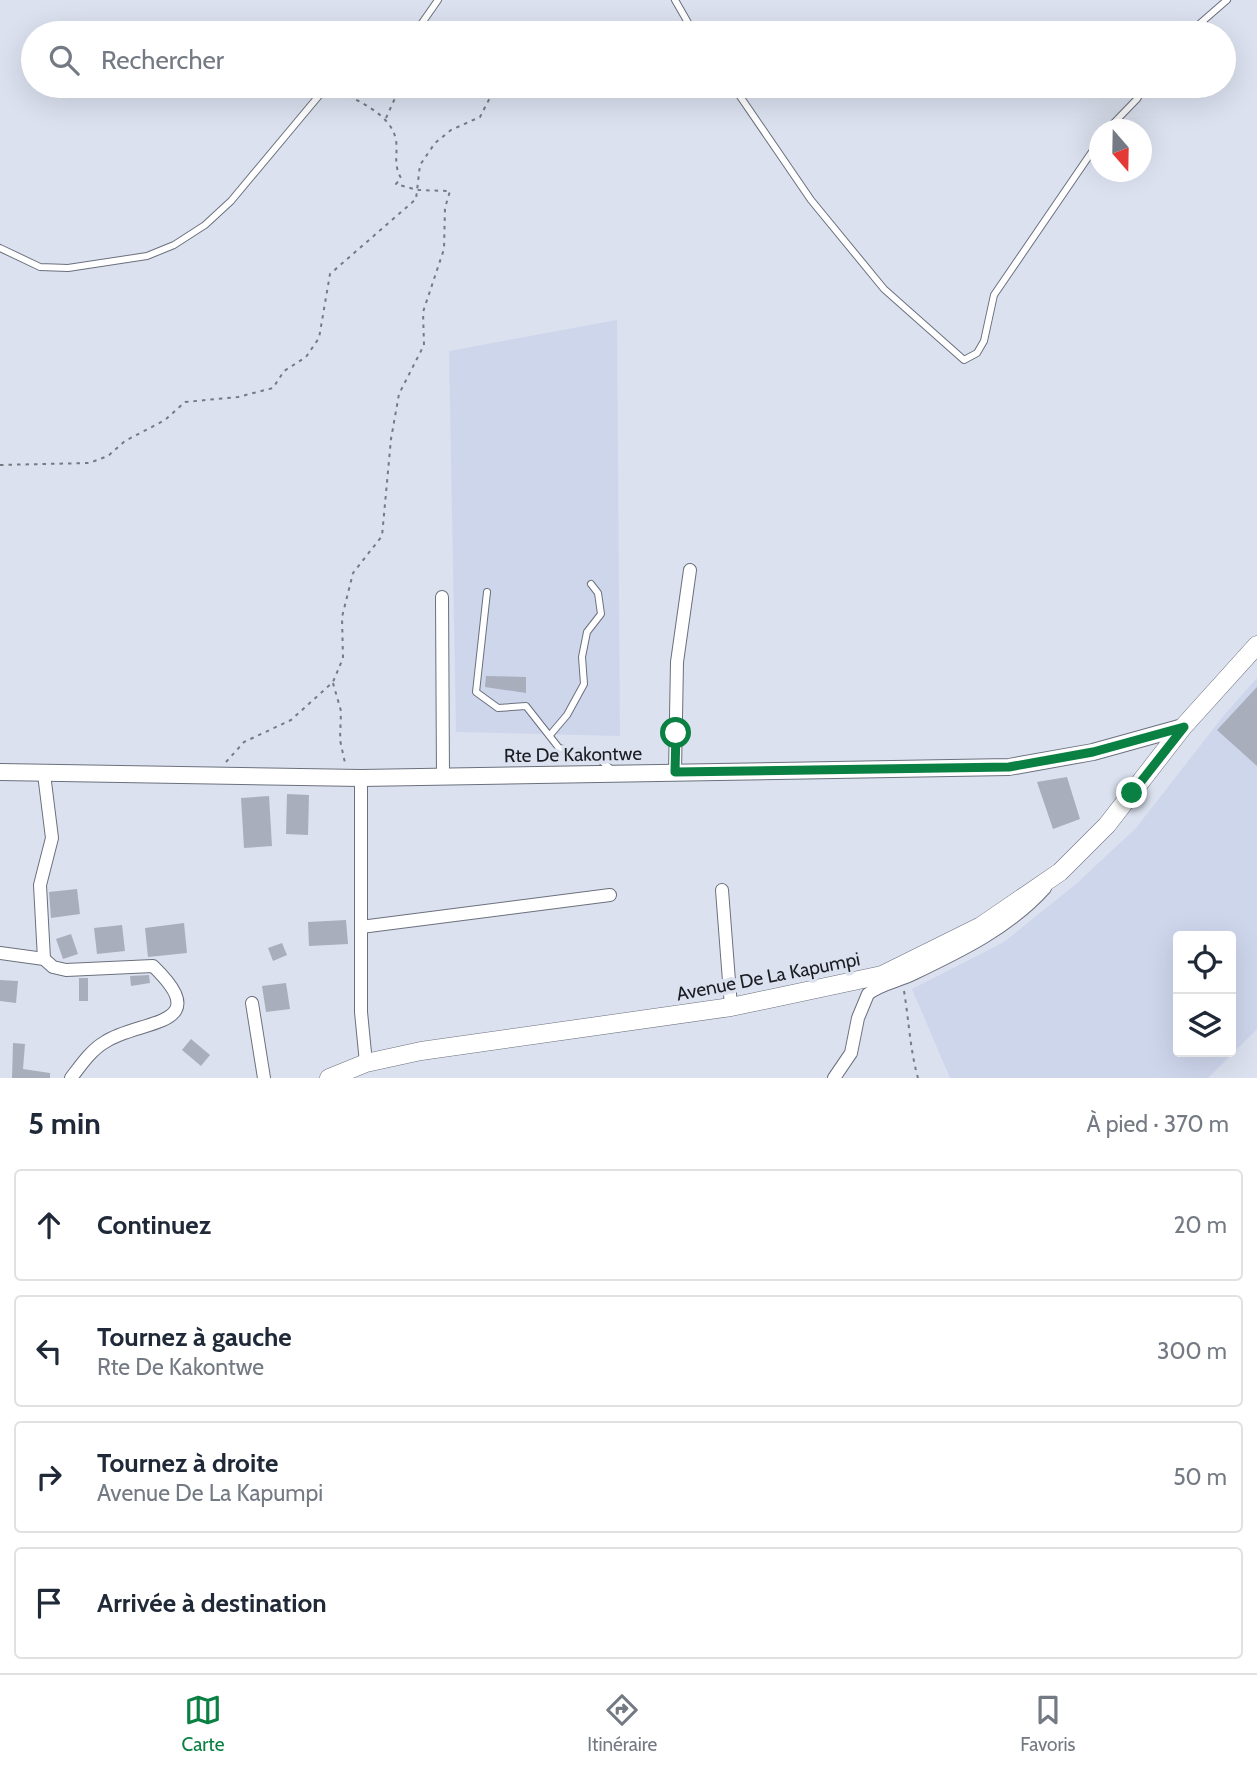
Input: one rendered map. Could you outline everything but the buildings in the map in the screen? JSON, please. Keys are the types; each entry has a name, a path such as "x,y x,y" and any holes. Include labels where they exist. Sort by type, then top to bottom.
{"main road":[{"name":"Avenue De La Kapumpi","path":"329,1078 366,1063 421,1051 731,1007 881,975 981,926 1060,872 1107,825 1184,727 1257,645"}],"street":[{"path":"675,772 677,662 690,570"},
{"path":"442,597 443,777"},
{"name":"Rte De Kakontwe","path":"0,772 361,778 1009,767 1093,752 1184,727"},
{"path":"44,774 52,838 40,885 44,960"},
{"path":"361,778 361,1012 366,1063"},
{"path":"834,1078 851,1053 858,1017 868,994 901,980 997,929 1026,909 1060,872"},
{"path":"722,890 731,1007"},
{"path":"361,927 610,895"},
{"path":"0,953 44,960 53,967 66,970 153,966 170,982 177,1000 175,1011 164,1023 133,1030 104,1042 71,1078"},
{"path":"252,1003 264,1078"}],"lane":[{"path":"423,21 438,0"},
{"path":"675,0 687,21"},
{"path":"1203,21 1227,0"},
{"path":"0,248 40,267 68,268 114,263 147,256 174,246 205,225 231,201 319,98"},
{"path":"741,98 811,200 884,289 964,360 977,354 984,341 994,295 1089,156"},
{"path":"1118,119 1138,98"},
{"path":"550,734 567,715 584,684 582,657 587,632 601,614 598,593 591,584"},
{"path":"487,592 476,692 498,708 526,706 559,748 597,757 619,775"}],"path":[{"path":"222,776 227,758 244,742 291,720 333,682 343,658 342,617 353,573 383,536 391,439 399,394 424,345 423,312 444,248 445,208 450,191 417,190 396,184 401,178 395,166 396,140 386,119 350,98"},
{"path":"386,119 395,98"},
{"path":"0,465 89,463 108,456 125,441 165,420 185,402 238,397 273,387 284,371 306,357 319,338 330,274 416,199 420,165 435,143 451,130 481,117 490,98"},
{"path":"333,682 341,711 340,740 345,754 344,776"},
{"path":"901,980 910,1029 909,1048 918,1078"}],"shaded area":[{"path":"617,320 620,736 456,732 449,351"},
{"path":"1257,678 1257,1029 1236,1050 1236,931 1173,931 1173,1057 1229,1057 1208,1078 950,1078 912,989 1004,942 1076,884 1136,828 1224,715"}],"route":[{"path":"676,733 675,772 1009,767 1093,752 1184,727 1132,793"}]}
